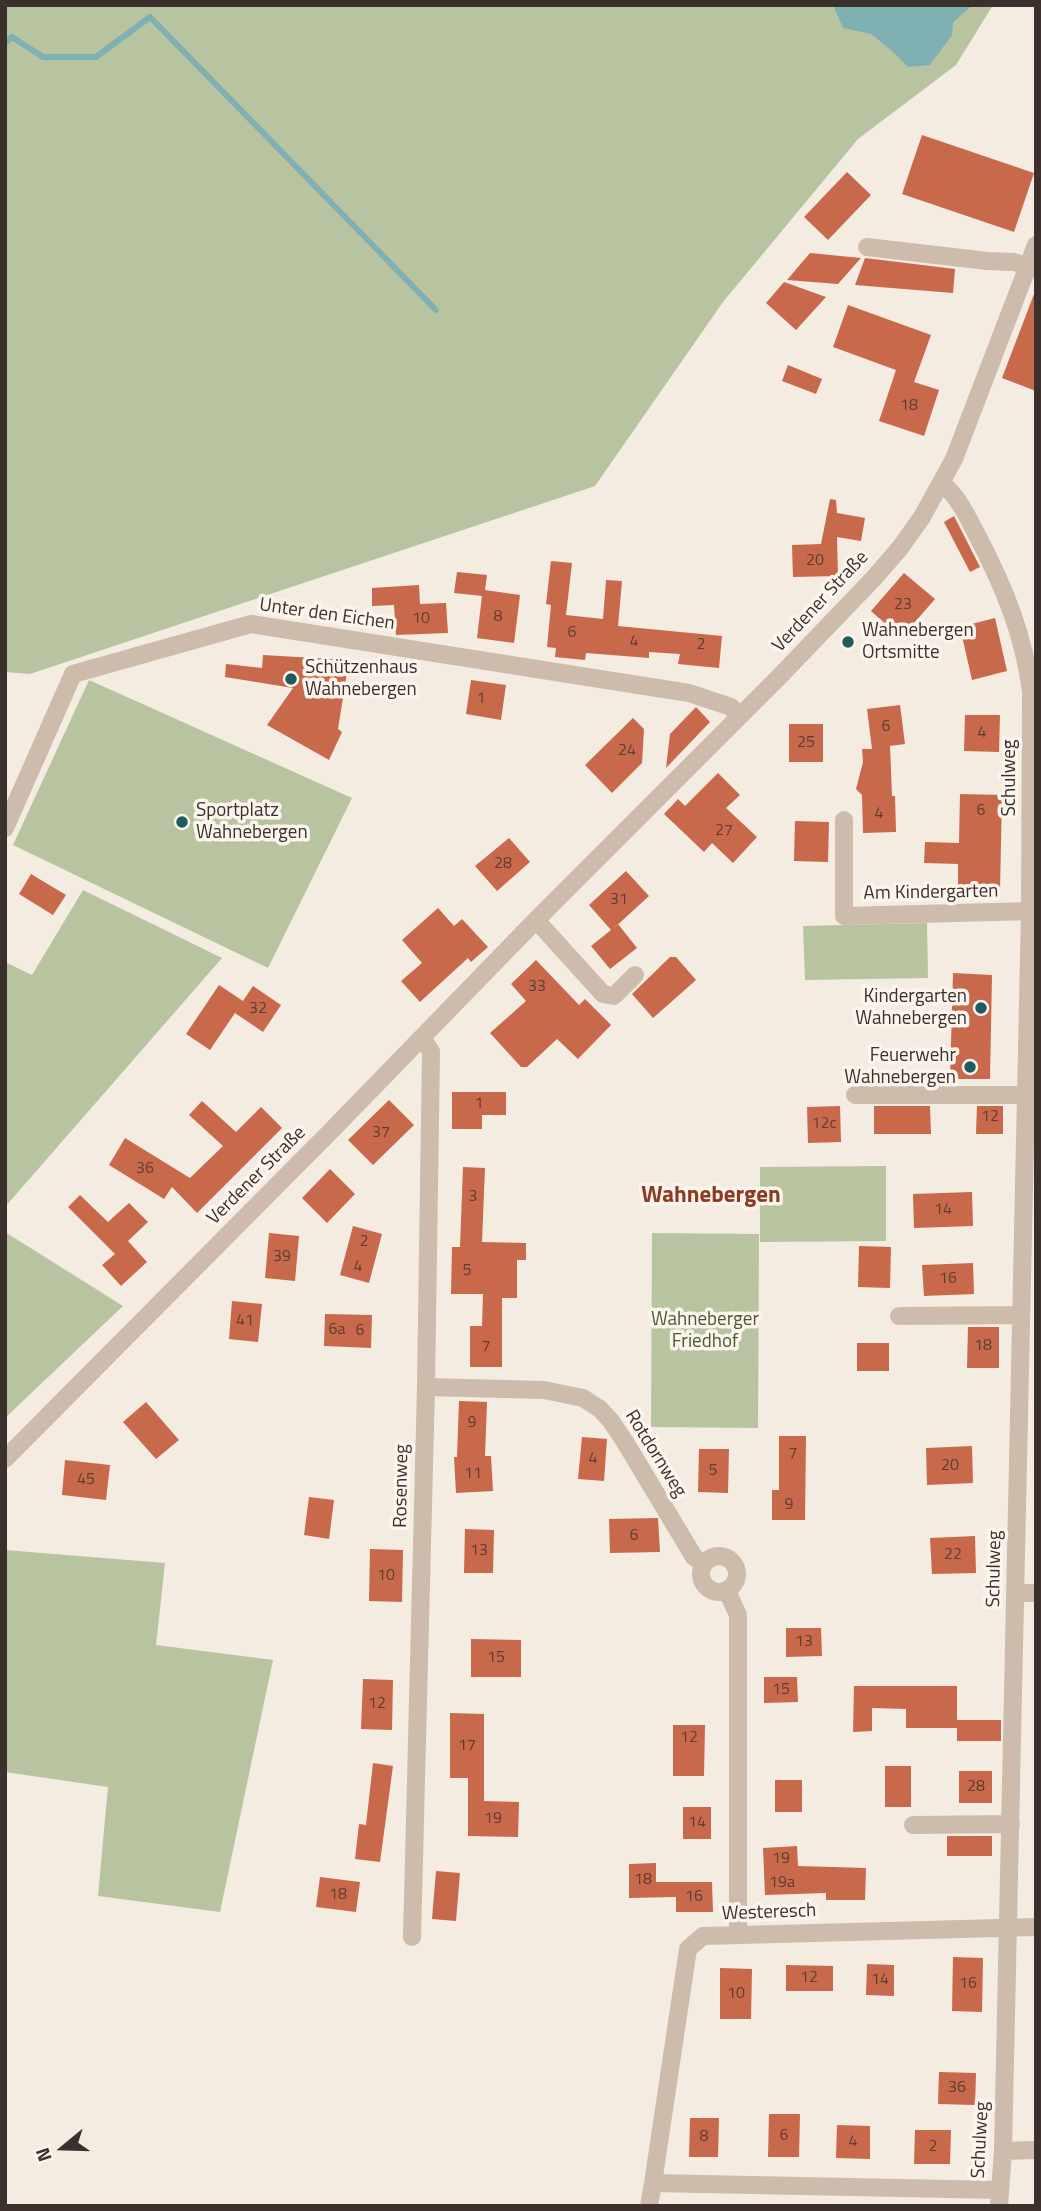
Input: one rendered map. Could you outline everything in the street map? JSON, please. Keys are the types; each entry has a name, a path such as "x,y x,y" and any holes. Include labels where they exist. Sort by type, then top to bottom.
{"street":[{"name":"Verdener Straße","path":"5,1459 422,1038 536,919 740,716 900,548 922,517 954,459 1031,267 1036,245"},
{"path":"867,247 1014,262 1031,267"},
{"name":"Schulweg","path":"942,483 956,495 1009,601 1027,659 1031,692 1033,837 1026,1095 1030,1198 1021,1315 1003,2151 999,2198"},
{"name":"Unter den Eichen","path":"5,828 73,674 251,624 689,693 732,707 740,716"},
{"name":"Am Kindergarten","path":"844,820 844,916 1030,911"},
{"path":"536,919 603,994 614,996 635,975"},
{"name":"Rosenweg","path":"412,1937 426,1387 431,1051 422,1038"},
{"path":"855,1094 1026,1095"},
{"path":"899,1316 1021,1315"},
{"name":"Rotdornweg","path":"426,1387 544,1390 583,1398 600,1409 625,1442 694,1557 704,1564 701,1577 703,1583 714,1592 727,1591"},
{"path":"704,1564 716,1556 735,1565 736,1580 727,1591 738,1615 738,1934"},
{"path":"1016,1593 1036,1593"},
{"path":"913,1825 1011,1824"},
{"name":"Westeresch","path":"649,2206 688,1949 703,1936 1036,1927"},
{"path":"1003,2151 1036,2150"},
{"path":"653,2183 999,2198"}],"green space":[{"path":"5,5 993,5 956,65 858,139 723,302 595,486 30,674 5,672"},
{"name":"Sportplatz Wahnebergen","path":"89,680 352,798 268,968 13,845"},
{"path":"83,890 222,958 5,1207 5,962 32,975"},
{"path":"927,923 928,978 805,980 803,926"},
{"path":"886,1166 886,1241 760,1242 760,1167"},
{"path":"5,1232 123,1306 5,1418"},
{"name":"Wahneberger Friedhof","path":"652,1233 759,1234 758,1428 651,1427"},
{"path":"5,1550 165,1563 156,1645 273,1660 220,1912 98,1896 108,1787 5,1772"}],"water":[{"path":"833,5 973,5 953,22 952,35 930,65 908,67 871,34 843,28"}],"building":[{"path":"922,135 1034,173 1014,232 902,194"},
{"path":"847,172 871,195 828,240 804,217"},
{"path":"810,253 861,258 838,284 787,280"},
{"path":"865,258 955,269 953,293 855,285"},
{"path":"784,282 826,297 796,330 766,303"},
{"path":"1036,294 1036,391 1002,378"},
{"path":"848,305 931,335 914,382 939,390 924,436 879,421 896,370 833,347"},
{"path":"788,365 822,379 816,394 782,381"},
{"path":"830,499 836,500 837,513 865,518 861,541 837,537 838,576 793,577 792,545 821,544"},
{"path":"954,516 980,567 970,572 944,522"},
{"path":"551,561 572,563 566,615 603,619 606,580 622,581 618,626 722,636 719,668 678,664 680,654 649,652 649,658 586,653 585,660 555,657 556,648 547,647 551,605 546,604"},
{"path":"457,572 487,575 485,590 520,595 514,643 477,638 482,596 454,593"},
{"path":"904,573 935,599 901,638 871,611"},
{"path":"419,585 420,604 446,603 448,633 396,635 394,605 372,606 372,588"},
{"path":"995,618 1007,671 972,680 960,627"},
{"path":"263,655 349,660 338,729 342,732 329,760 267,725 293,688 225,677 226,664 262,668"},
{"path":"471,680 506,685 501,720 466,714"},
{"path":"900,705 905,744 890,746 896,832 863,833 862,795 856,789 863,762 862,749 872,749 867,709"},
{"path":"696,707 710,722 666,768 670,734"},
{"path":"965,715 1000,715 999,752 964,751"},
{"path":"633,718 644,729 642,763 612,793 585,765"},
{"path":"789,724 823,724 823,762 789,762"},
{"path":"718,773 740,795 726,808 757,837 733,863 712,843 704,852 664,814 678,799 685,806"},
{"path":"960,794 1002,795 1000,891 958,890 958,864 924,863 925,842 959,843"},
{"path":"795,821 829,822 828,862 794,861"},
{"path":"509,838 530,862 497,891 475,866"},
{"path":"626,871 649,896 618,924 637,948 610,969 591,946 611,930 589,905"},
{"path":"31,874 66,895 53,915 19,894"},
{"path":"438,908 454,926 462,919 488,947 471,962 468,958 420,1002 401,981 422,963 402,940"},
{"path":"670,957 676,957 696,980 653,1018 632,994"},
{"path":"536,960 579,1005 585,999 611,1025 578,1059 557,1039 527,1067 521,1067 490,1033 526,1001 511,984"},
{"path":"953,973 992,975 990,1079 950,1079"},
{"path":"219,985 243,1001 210,1050 186,1034"},
{"path":"253,986 281,1005 263,1032 235,1013"},
{"path":"452,1092 506,1092 506,1115 482,1115 482,1129 452,1129"},
{"path":"389,1100 414,1125 373,1165 348,1140"},
{"path":"202,1101 236,1132 261,1107 282,1128 197,1213 172,1187 164,1199 109,1165 125,1138 190,1178 223,1146 189,1115"},
{"path":"840,1106 841,1142 808,1143 807,1107"},
{"path":"874,1106 930,1106 931,1134 874,1134"},
{"path":"977,1106 1003,1106 1003,1134 976,1134"},
{"path":"463,1167 485,1168 482,1242 526,1243 526,1260 517,1260 517,1298 502,1298 502,1367 470,1367 470,1326 482,1326 483,1294 451,1294 452,1247 460,1247"},
{"path":"330,1169 355,1194 327,1223 302,1198"},
{"path":"972,1192 973,1226 914,1228 913,1194"},
{"path":"80,1195 108,1222 129,1203 148,1222 128,1241 147,1262 121,1286 102,1265 115,1254 68,1207"},
{"path":"353,1226 382,1234 369,1283 340,1275"},
{"path":"269,1233 299,1236 295,1281 265,1278"},
{"path":"859,1246 891,1247 890,1288 858,1287"},
{"path":"973,1263 974,1294 924,1296 922,1265"},
{"path":"232,1301 262,1304 258,1342 229,1339"},
{"path":"325,1314 372,1315 371,1348 324,1346"},
{"path":"968,1327 999,1327 999,1368 967,1368"},
{"path":"857,1343 889,1343 889,1371 857,1371"},
{"path":"459,1401 487,1402 485,1456 491,1456 493,1491 456,1493 454,1457 457,1457"},
{"path":"146,1402 179,1440 156,1459 123,1422"},
{"path":"779,1436 806,1436 805,1520 772,1520 772,1490 779,1490"},
{"path":"582,1437 607,1439 604,1481 578,1479"},
{"path":"972,1446 973,1483 927,1485 926,1448"},
{"path":"699,1449 729,1449 728,1493 698,1492"},
{"path":"65,1460 110,1465 106,1500 62,1495"},
{"path":"309,1497 334,1500 329,1539 304,1535"},
{"path":"658,1518 660,1552 610,1553 609,1519"},
{"path":"465,1529 494,1530 493,1573 464,1573"},
{"path":"975,1536 976,1573 932,1574 930,1538"},
{"path":"370,1549 403,1550 402,1602 369,1601"},
{"path":"786,1628 821,1628 822,1656 786,1657"},
{"path":"471,1639 521,1640 521,1677 471,1677"},
{"path":"764,1677 797,1677 798,1702 764,1703"},
{"path":"363,1679 393,1680 392,1730 361,1729"},
{"path":"854,1686 957,1686 957,1720 1001,1720 1001,1741 957,1741 957,1728 906,1728 906,1709 872,1708 872,1731 853,1732"},
{"path":"450,1713 484,1714 484,1801 519,1802 518,1837 468,1836 468,1778 450,1778"},
{"path":"673,1725 705,1725 704,1776 673,1776"},
{"path":"373,1763 393,1766 380,1862 355,1859 359,1824 366,1825"},
{"path":"885,1766 911,1766 911,1807 885,1807"},
{"path":"959,1771 992,1771 992,1803 959,1803"},
{"path":"775,1780 802,1780 802,1812 775,1812"},
{"path":"683,1807 711,1807 711,1839 683,1839"},
{"path":"947,1836 992,1836 992,1856 947,1856"},
{"path":"797,1846 798,1866 866,1868 865,1900 826,1900 826,1893 765,1895 763,1848"},
{"path":"656,1863 656,1882 712,1882 713,1912 676,1912 676,1897 629,1898 629,1864"},
{"path":"436,1871 460,1873 456,1921 432,1919"},
{"path":"320,1877 360,1882 356,1912 316,1907"},
{"path":"953,1957 983,1958 982,2012 952,2011"},
{"path":"867,1964 894,1965 894,1996 866,1995"},
{"path":"786,1965 833,1966 833,1991 786,1991"},
{"path":"720,1968 752,1969 751,2019 720,2019"},
{"path":"939,2072 976,2073 975,2105 938,2104"},
{"path":"769,2114 800,2114 799,2157 768,2157"},
{"path":"690,2118 719,2118 718,2157 689,2157"},
{"path":"837,2125 870,2126 870,2159 836,2158"},
{"path":"915,2130 951,2130 950,2164 914,2164"}],"waterway":[{"path":"5,43 12,37 43,57 96,57 150,17 436,310"}],"place":[{"name":"Wahnebergen Ortsmitte","path":"848,642"},
{"name":"Schützenhaus Wahnebergen","path":"291,679"},
{"name":"Sportplatz Wahnebergen","path":"182,822"},
{"name":"Kindergarten Wahnebergen","path":"981,1008"},
{"name":"Feuerwehr Wahnebergen","path":"970,1067"}],"district":[{"name":"Wahnebergen","path":"711,1196"}]}
